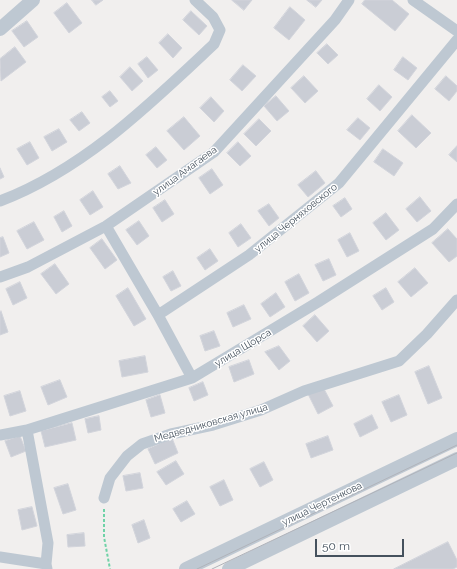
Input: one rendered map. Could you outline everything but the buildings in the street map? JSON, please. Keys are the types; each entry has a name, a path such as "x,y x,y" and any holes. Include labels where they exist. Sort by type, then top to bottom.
{"street":[{"path":"0,29 33,0"},
{"path":"0,201 62,171 124,127 214,44 220,30 213,17 195,0"},
{"name":"улица Амагаева","path":"0,277 28,267 106,226 214,152 335,20 349,0"},
{"path":"413,0 457,31"},
{"name":"улица Черняховского","path":"158,315 249,255 339,184 457,40"},
{"name":"улица Щорса","path":"0,435 27,430 192,378 318,302 433,229 457,204"},
{"path":"106,226 158,315 192,378"},
{"name":"Медведниковская улица","path":"104,498 110,478 127,456 142,444 171,434 213,425 261,410 304,391 399,361 427,334 457,300"},
{"path":"0,557 47,566 48,543 27,430"},
{"name":"улица Чертенкова","path":"186,569 457,439"},
{"name":"улица Чертенкова","path":"229,569 457,459"}],"path":[{"path":"104,498 104,537 110,569"}],"tram line":[{"path":"197,569 457,445"},
{"path":"212,569 457,453"}]}
